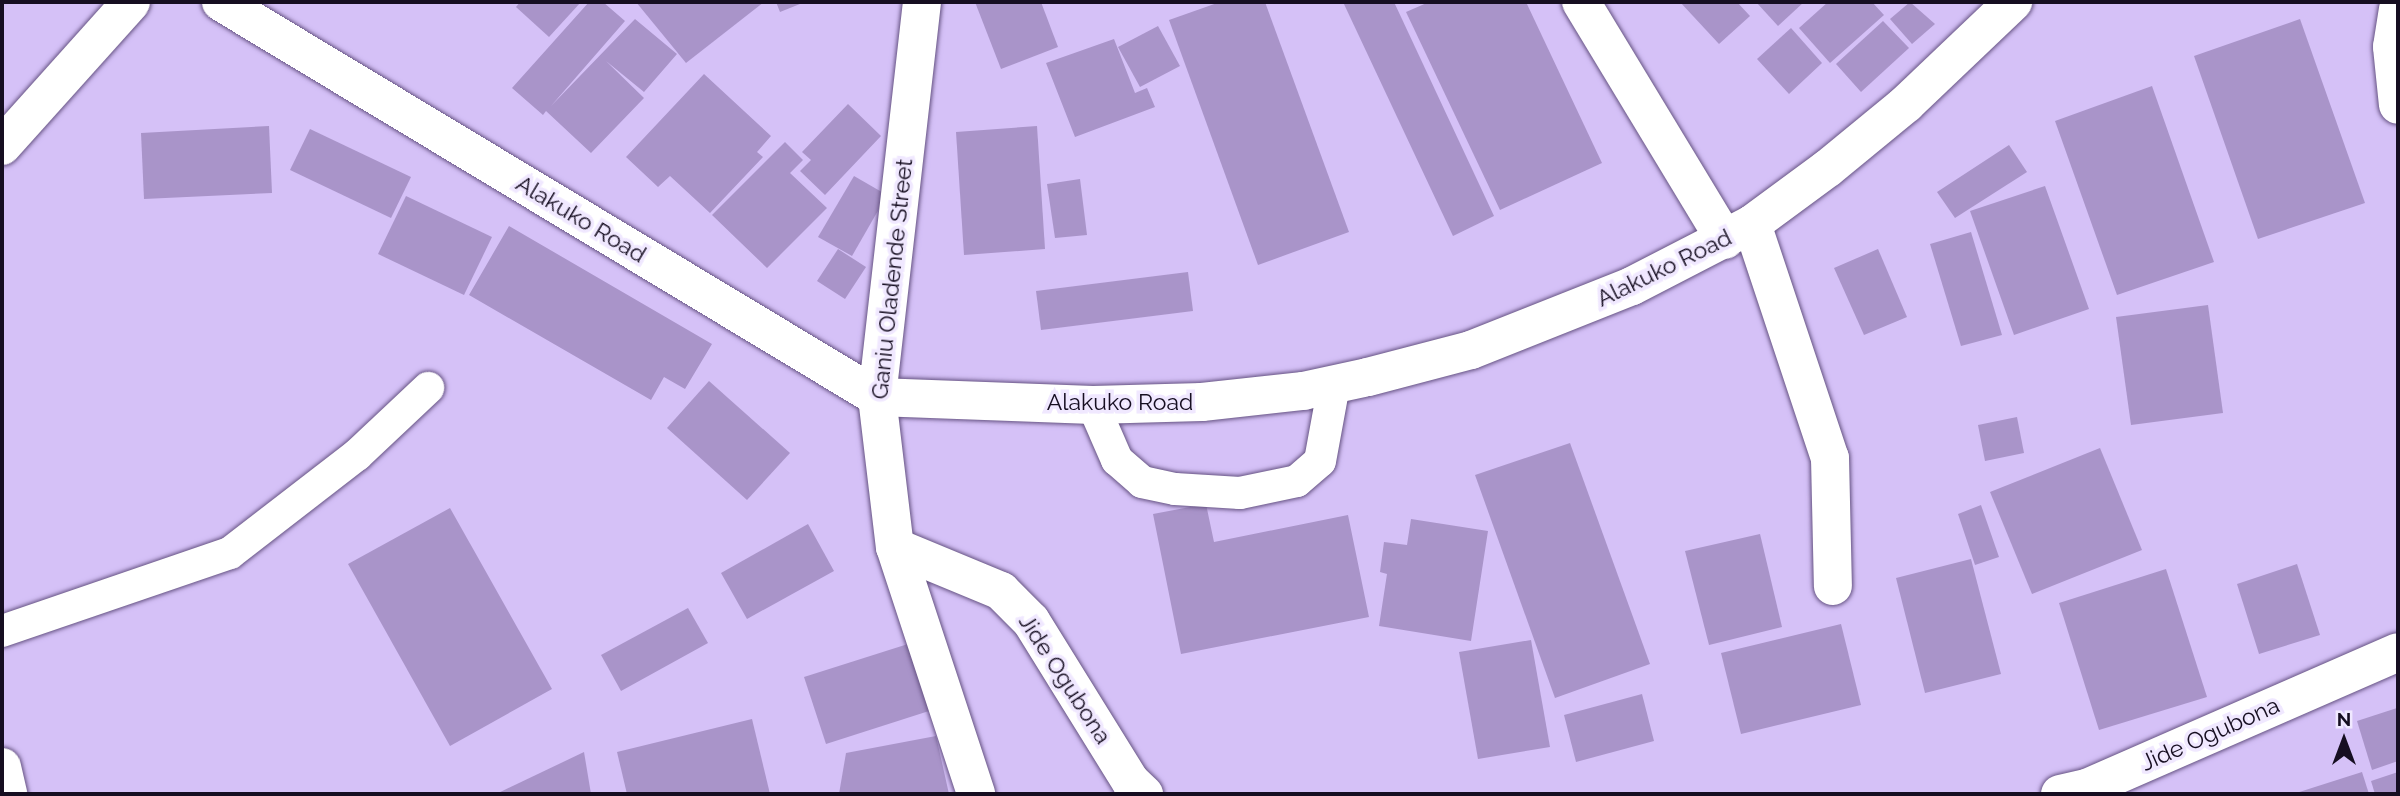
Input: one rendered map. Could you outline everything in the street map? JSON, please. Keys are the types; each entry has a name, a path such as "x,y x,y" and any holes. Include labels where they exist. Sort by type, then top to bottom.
{"main road":[{"path":"2,146 131,2"},
{"name":"Alakuko Road","path":"221,2 877,397 1093,405 1202,402 1334,384 1471,350 1632,286 1739,232 1906,104 2013,2"},
{"name":"Ganiu Oladende Street","path":"922,2 877,397 895,547 976,794"},
{"path":"1581,2 1739,232 1830,458 1833,586"},
{"path":"2398,9 2392,47 2398,105"},
{"name":"Jide Ogubona","path":"895,547 1001,591 1031,621 1131,782 1144,794"},
{"name":"Jide Ogubona","path":"2060,794 2087,788 2398,652"},
{"path":"2,767 8,794"}],"lane":[{"path":"1093,405 1117,460 1142,482 1175,489 1240,493 1297,481 1320,461 1334,384"},
{"path":"2,631 230,553 357,455 428,388"}],"building":[{"path":"520,2 581,2 549,37 516,7"},
{"path":"589,2 603,2 625,21 551,106 635,19 677,54 644,92 606,61 644,98 591,153 546,111 543,115 512,88"},
{"path":"636,2 764,2 686,63"},
{"path":"776,2 805,2 780,12"},
{"path":"975,2 1041,2 1058,47 1001,69"},
{"path":"1220,2 1265,2 1349,232 1258,265 1169,20"},
{"path":"1343,2 1394,2 1494,216 1453,236"},
{"path":"1429,2 1526,2 1602,163 1500,210 1406,12"},
{"path":"1680,2 1737,2 1750,16 1719,44"},
{"path":"1756,2 1804,2 1778,26"},
{"path":"1828,2 1872,2 1884,15 1830,63 1799,28"},
{"path":"1910,2 1935,24 1912,44 1890,19"},
{"path":"2300,19 2365,203 2258,239 2194,56"},
{"path":"1883,21 1909,48 1861,92 1836,64"},
{"path":"1158,26 1180,66 1140,87 1118,47"},
{"path":"1791,28 1822,63 1789,94 1757,59"},
{"path":"1114,39 1135,93 1147,88 1155,107 1075,137 1046,63"},
{"path":"704,74 771,136 757,152 763,157 710,213 670,176 658,187 626,157"},
{"path":"2152,86 2214,262 2117,295 2055,121"},
{"path":"848,104 881,136 825,195 800,171 811,160 802,152"},
{"path":"269,126 272,193 144,199 141,133"},
{"path":"1037,126 1045,249 964,255 956,132"},
{"path":"310,129 411,177 391,218 290,170"},
{"path":"785,142 803,160 790,173 827,208 767,268 712,215"},
{"path":"2009,145 2027,172 1955,218 1937,192"},
{"path":"854,176 887,195 852,256 818,237"},
{"path":"1080,179 1087,235 1055,238 1047,184"},
{"path":"2045,186 2089,309 2014,335 1970,211"},
{"path":"406,196 492,237 464,295 378,254"},
{"path":"509,226 712,344 685,389 664,377 651,400 469,295"},
{"path":"1971,232 2002,335 1961,346 1930,244"},
{"path":"838,249 866,267 845,299 817,281"},
{"path":"1878,249 1907,317 1864,335 1834,268"},
{"path":"1188,272 1193,311 1041,330 1036,291"},
{"path":"2208,305 2223,413 2131,425 2116,317"},
{"path":"709,381 790,453 747,500 667,428"},
{"path":"2017,417 2024,453 1985,461 1978,425"},
{"path":"1570,443 1650,664 1555,698 1475,475"},
{"path":"2100,448 2142,550 2032,594 1990,492"},
{"path":"1206,504 1214,542 1348,515 1369,617 1181,654 1153,514"},
{"path":"1981,505 1999,557 1975,565 1958,514"},
{"path":"450,508 552,689 450,746 348,564"},
{"path":"1411,519 1488,531 1471,641 1379,626 1387,574 1380,572 1384,542 1407,545"},
{"path":"808,524 834,571 747,619 721,573"},
{"path":"1760,534 1782,627 1709,645 1685,551"},
{"path":"1971,559 2001,674 1925,693 1896,578"},
{"path":"2297,564 2320,635 2259,654 2237,584"},
{"path":"2166,569 2207,697 2099,730 2059,603"},
{"path":"688,608 708,643 621,691 601,655"},
{"path":"1841,624 1861,705 1741,734 1721,653"},
{"path":"1531,640 1550,747 1478,759 1459,652"},
{"path":"908,644 929,711 826,744 804,677"},
{"path":"1642,694 1654,741 1576,762 1564,715"},
{"path":"2397,708 2398,761 2372,770 2357,721"},
{"path":"752,719 770,794 627,794 617,752"},
{"path":"936,736 949,794 839,794 846,753"},
{"path":"584,752 591,794 496,794"},
{"path":"2362,772 2369,794 2293,794"},
{"path":"2398,772 2398,794 2375,794 2371,781"}]}
